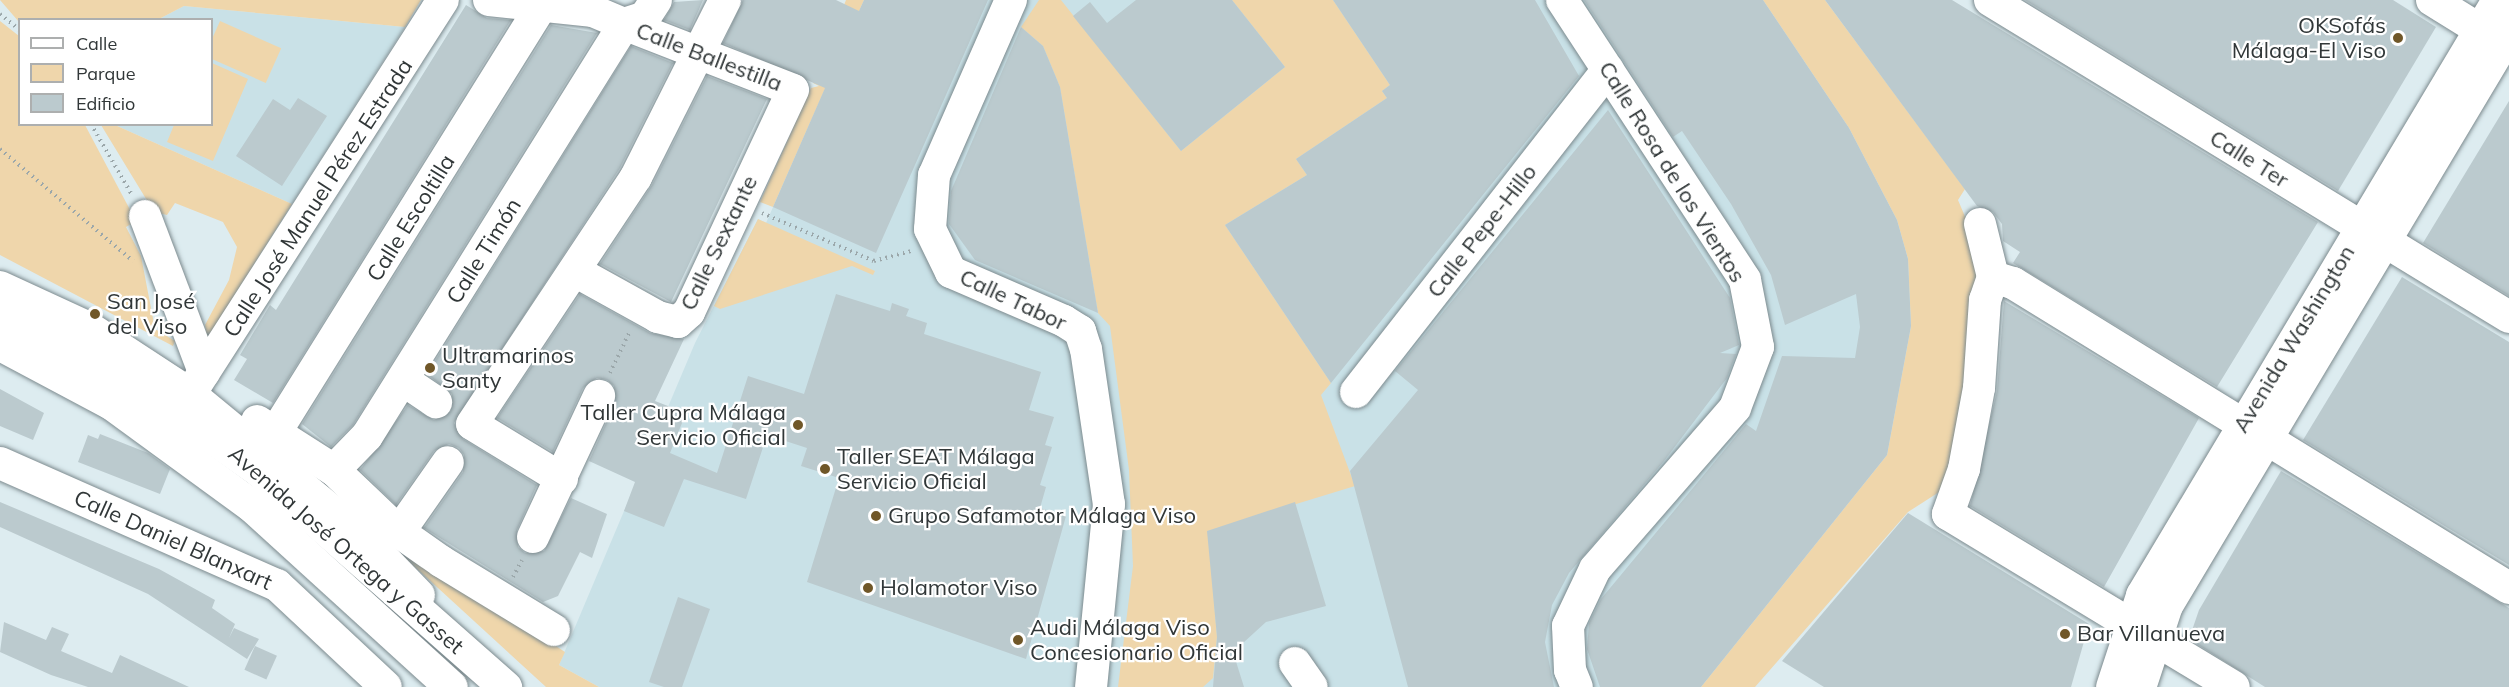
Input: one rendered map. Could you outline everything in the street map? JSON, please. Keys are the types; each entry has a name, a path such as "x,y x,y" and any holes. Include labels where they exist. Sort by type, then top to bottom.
{"main road":[{"name":"Avenida Washington","path":"2112,687 2252,432 2371,234 2500,38 2498,0"},
{"name":"Avenida José Ortega y Gasset","path":"0,310 130,379 260,471 504,686"},
{"name":"Avenida José Ortega y Gasset","path":"0,344 111,403 251,505 451,687"},
{"name":"Avenida Washington","path":"2139,687 2141,631"}],"street":[{"name":"Calle José Manuel Pérez Estrada","path":"197,383 443,0"},
{"name":"Calle Ballestilla","path":"489,0 594,11 793,90"},
{"path":"624,24 645,17 656,0"},
{"path":"562,479 472,424 636,177 725,0"},
{"name":"Calle Tabor","path":"1011,0 934,175 928,204 934,246 951,272 1064,321 1080,331 1086,349 1109,504 1091,687"},
{"name":"Calle Rosa de los Vientos","path":"1562,0 1745,280 1758,347 1735,408 1596,569 1568,626 1570,670 1577,687"},
{"name":"Calle Ter","path":"1990,0 2509,317"},
{"path":"2432,0 2500,38"},
{"name":"Calle Escoltilla","path":"277,430 542,5"},
{"name":"Calle Timón","path":"334,470 367,436 624,24"},
{"name":"Calle Pepe-Hillo","path":"1356,392 1608,70"},
{"name":"Calle Sextante","path":"575,271 658,317 678,322 689,312 793,90"},
{"path":"145,216 164,262 197,383 277,430 334,470 399,532 554,630"},
{"path":"1980,224 1993,278 1964,469 1948,514 2234,687"},
{"path":"1993,278 2013,283 2509,588"},
{"name":"Avenida José Ortega y Gasset","path":"0,287 197,383 362,536 504,686"},
{"path":"402,380 436,402"},
{"path":"533,537 603,388"},
{"path":"399,532 448,462"},
{"name":"Calle Daniel Blanxart","path":"0,463 277,585 386,687"}],"path":[{"path":"0,14 18,28"},
{"path":"92,126 145,216"},
{"path":"0,150 132,260 164,262"},
{"path":"755,210 874,261 934,246"},
{"path":"603,388 632,328"}],"shaded area":[{"path":"864,0 1763,0 1849,128 1897,220 1908,259 1911,326 1887,455 1701,687 599,687 559,665 695,343 758,219 766,223"},
{"path":"184,6 405,27 292,204 117,126 213,126 213,18 161,18"}],"green space":[{"path":"0,0 421,0 405,27 184,6 161,18 18,18 18,21"},
{"path":"846,0 864,0 773,207 760,202 811,88 819,86 813,83"},
{"path":"1039,0 1061,0 1181,151 1285,67 1232,0 1333,0 1390,85 1382,91 1387,98 1296,159 1307,175 1225,225 1331,383 1321,395 1355,486 1208,531 1217,637 1213,678 1203,687 1118,687 1133,566 1129,470 1110,326 1098,313 1060,87 1043,46 1021,27"},
{"path":"1763,0 1825,0 1965,189 1958,200 1972,233 1978,283 1974,333 1947,487 1908,512 1755,687 1701,687 1887,455 1911,326 1908,259 1897,220 1849,128"},
{"path":"0,21 18,35 18,126 86,126 136,221 126,227 141,256 155,329 175,341 173,346 0,255"},
{"path":"220,21 281,48 266,83 213,59 213,37"},
{"path":"213,63 248,79 213,161 167,142 174,126 213,126"},
{"path":"102,126 117,126 292,204 207,339 205,325 229,280 237,247 223,222 175,203 167,215 154,212"},
{"path":"758,219 875,271 873,275 852,266 720,309 714,306"},
{"path":"366,522 565,652 559,665 599,687 546,687"}],"building":[{"path":"703,0 690,30 664,20 674,2"},
{"path":"743,0 836,0 859,11 864,0 988,0 876,253 773,207 825,88 723,43"},
{"path":"1136,0 1232,0 1285,67 1181,151 1073,16 1090,2 1107,23"},
{"path":"1333,0 1535,0 1579,76 1331,383 1225,225 1307,175 1296,159 1387,98 1382,91 1390,85"},
{"path":"1584,0 1763,0 1849,128 1897,220 1908,259 1911,326 1887,455 1701,687 1600,687 1587,649 1589,623 1601,599 1746,424 1756,431 1782,356 1855,358 1860,327 1856,294 1785,325 1771,275 1731,204 1682,131 1673,137"},
{"path":"1825,0 1952,0 2318,222 2217,387 2013,263 2020,252 2003,241 2002,224 1993,212 1977,206"},
{"path":"2025,0 2393,0 2436,27 2338,191"},
{"path":"466,5 487,18 511,20 273,403 234,380 247,359 240,355 270,305 276,310"},
{"path":"551,25 597,33 353,425 331,447 302,424"},
{"path":"1021,27 1043,46 1060,87 1098,313 975,260 949,224 951,191"},
{"path":"631,46 673,63 620,168 454,423 463,439 537,485 517,530 518,547 525,553 544,551 571,498 607,514 592,558 580,552 558,596 543,602 424,528 463,472 464,455 459,448 449,444 434,451 396,505 360,470 408,405 434,420 451,411 452,394 427,374"},
{"path":"707,76 767,99 671,302 600,264 652,185"},
{"path":"298,98 327,116 282,186 236,156 273,99 290,110"},
{"path":"2509,101 2509,296 2423,243"},
{"path":"1608,110 1730,298 1739,345 1720,353 1736,354 1727,378 1664,461 1569,573 1552,605 1545,642 1554,687 1408,687 1350,471 1418,390 1395,371"},
{"path":"2402,277 2509,342 2509,565 2303,440"},
{"path":"580,294 650,333 684,339 655,401 686,413 670,453 717,473 748,376 804,394 836,294 890,311 892,303 909,309 906,316 927,323 924,334 1041,372 1029,410 1054,417 1045,445 1052,447 1040,485 1046,487 1040,508 1066,516 1026,659 807,582 839,478 801,466 807,448 767,435 746,499 684,479 664,527 624,511 635,482 589,461 615,403 614,386 607,380 597,378 583,388 553,452 497,418"},
{"path":"2004,301 2199,418 2104,587 1970,506 1997,391"},
{"path":"0,389 44,413 33,440 0,426"},
{"path":"100,434 148,453 170,469 160,494 78,462 88,435 98,439"},
{"path":"2281,471 2509,608 2509,687 2265,687 2189,639 2199,610"},
{"path":"0,502 159,569 215,600 212,608 235,624 229,638 234,628 259,639 247,659 148,594 0,527"},
{"path":"1295,502 1326,606 1266,622 1243,643 1243,652 1233,652 1244,687 1213,687 1217,637 1207,531"},
{"path":"1908,513 2089,624 2071,687 1824,687 1782,661"},
{"path":"678,597 710,609 682,687 664,687 649,682"},
{"path":"4,622 46,640 52,627 69,634 61,651 112,673 120,655 189,687 88,687 51,675 0,652"},
{"path":"255,646 277,656 266,680 244,670"}],"place":[{"name":"OKSofás Málaga-El Viso","path":"2398,38"},
{"name":"San José del Viso","path":"95,314"},
{"name":"Ultramarinos Santy","path":"430,368"},
{"name":"Taller Cupra Málaga Servicio Oficial","path":"798,425"},
{"name":"Taller SEAT Málaga Servicio Oficial","path":"825,469"},
{"name":"Grupo Safamotor Málaga Viso","path":"876,516"},
{"name":"Holamotor Viso","path":"868,588"},
{"name":"Bar Villanueva","path":"2065,634"},
{"name":"Audi Málaga Viso Concesionario Oficial","path":"1018,640"}]}
